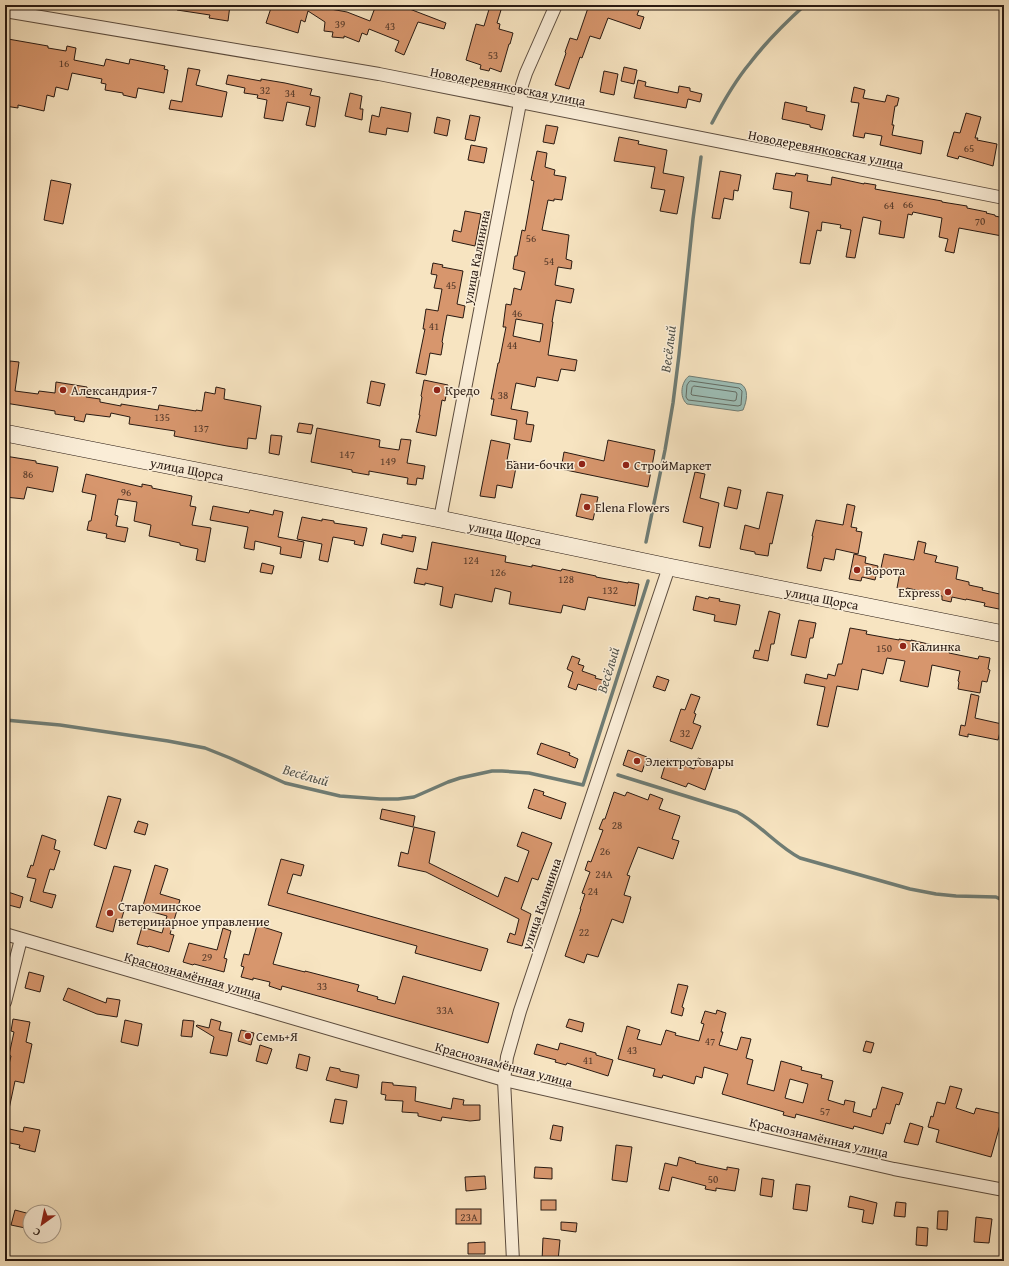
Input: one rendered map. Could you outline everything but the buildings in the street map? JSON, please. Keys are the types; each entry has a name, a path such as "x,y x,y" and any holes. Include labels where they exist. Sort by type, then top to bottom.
{"main road":[{"name":"улица Щорса","path":"5,433 440,519 1004,634"}],"street":[{"name":"улица Калинина","path":"440,519 520,103 522,85 556,5"},
{"name":"Новодеревянковская улица","path":"5,11 379,74 1004,198"},
{"name":"улица Калинина","path":"513,1261 504,1080 507,1057 520,1011 670,567"},
{"name":"Краснознамённая улица","path":"5,934 504,1080 894,1169 1004,1190"},
{"path":"5,1002 21,939"}],"water":[{"path":"689,376 741,384 744,386 746,392 746,403 743,410 738,411 687,404 684,401 682,390 684,382"}],"waterway":[{"name":"Весёлый","path":"712,123 720,107 756,55 769,40 805,5"},
{"name":"Весёлый","path":"646,542 673,403 701,157"},
{"name":"Весёлый","path":"5,720 60,725 205,748 285,783 340,796 380,799 414,797 448,782 492,771 529,773 583,785 648,581"},
{"path":"618,775 737,812 800,858 910,889 956,896 996,897 1004,901"}],"place":[{"name":"Александрия-7","path":"63,390"},
{"name":"Кредо","path":"437,390"},
{"name":"Бани-бочки","path":"582,464"},
{"name":"СтройМаркет","path":"626,465"},
{"name":"Elena Flowers","path":"587,507"},
{"name":"Ворота","path":"857,570"},
{"name":"Express","path":"948,592"},
{"name":"Калинка","path":"903,646"},
{"name":"Электротовары","path":"637,761"},
{"name":"Староминское ветеринарное управление","path":"110,913"},
{"name":"Семь+Я","path":"248,1036"}]}
